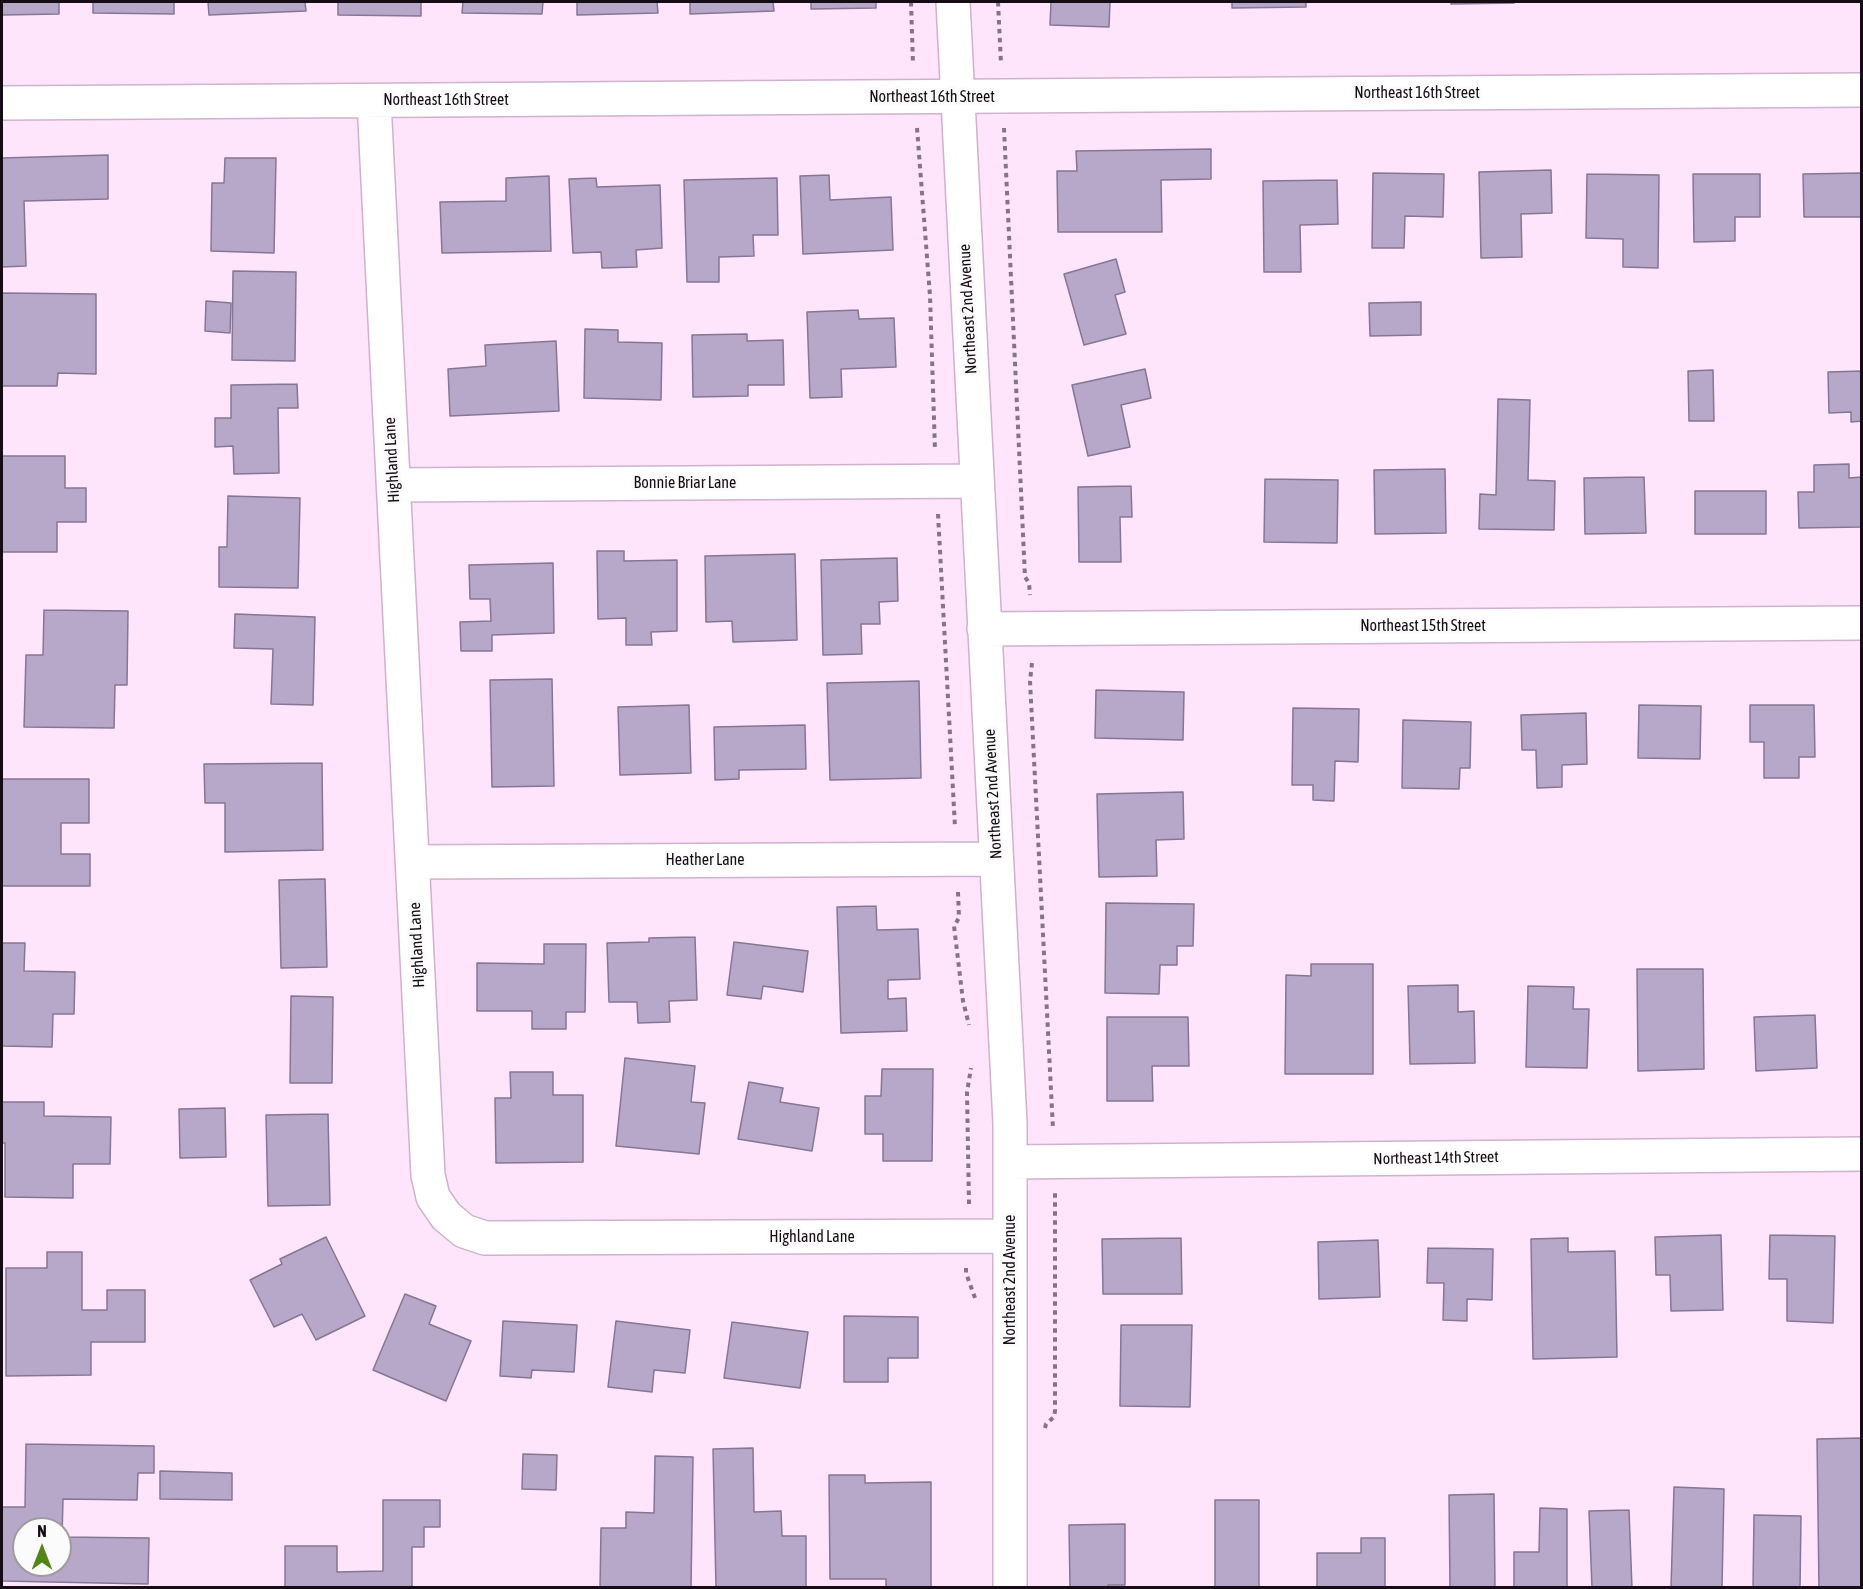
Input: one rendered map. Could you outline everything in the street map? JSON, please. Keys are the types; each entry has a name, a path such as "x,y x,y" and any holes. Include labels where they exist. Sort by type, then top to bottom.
{"street":[{"name":"Northeast 2nd Avenue","path":"953,2 1010,1123 1010,1587"},
{"name":"Northeast 16th Street","path":"2,103 1862,90"},
{"name":"Highland Lane","path":"374,100 428,1175 433,1197 446,1216 464,1231 485,1238 1010,1236"},
{"name":"Bonnie Briar Lane","path":"393,485 977,481"},
{"name":"Northeast 15th Street","path":"984,629 1862,623"},
{"name":"Heather Lane","path":"413,862 996,859"},
{"name":"Northeast 14th Street","path":"1010,1162 1862,1154"}],"path":[{"path":"911,2 914,97 930,296 937,481 957,859 958,918 954,926 963,1001 970,1029"},
{"path":"998,2 1025,577 1029,583 1033,670 1030,681 1054,1161 1055,1411 1054,1417 1046,1424 1044,1433"},
{"path":"973,1059 967,1092 969,1236 966,1273 975,1298 975,1309"}],"building":[{"path":"2,2 59,2 59,14 2,15"},
{"path":"93,2 174,2 174,14 93,13"},
{"path":"208,2 305,2 306,11 209,15"},
{"path":"338,2 421,2 421,16 338,15"},
{"path":"463,2 543,2 542,14 462,13"},
{"path":"577,2 657,2 658,13 577,15"},
{"path":"690,2 773,2 774,11 690,14"},
{"path":"811,2 876,2 876,8 811,9"},
{"path":"1051,2 1110,2 1109,27 1050,25"},
{"path":"1232,2 1306,2 1306,7 1232,8"},
{"path":"1451,2 1514,2 1514,3 1451,4"},
{"path":"1211,149 1211,179 1161,180 1162,232 1058,232 1057,171 1077,171 1076,151"},
{"path":"108,155 108,199 24,201 26,266 2,267 2,158"},
{"path":"225,158 276,158 274,253 211,251 212,183 224,183"},
{"path":"1551,170 1552,213 1521,214 1522,257 1481,258 1479,172"},
{"path":"1373,173 1444,174 1443,217 1405,216 1404,248 1372,248"},
{"path":"1862,173 1862,217 1804,217 1803,174"},
{"path":"1587,174 1659,175 1658,268 1623,267 1623,239 1586,238"},
{"path":"1693,174 1760,174 1760,217 1735,217 1735,241 1694,242"},
{"path":"829,175 830,200 891,197 893,250 803,254 800,176"},
{"path":"549,176 551,251 442,253 440,202 506,201 506,178"},
{"path":"596,178 597,187 660,185 662,248 636,250 637,267 602,268 601,252 573,253 569,179"},
{"path":"777,178 778,235 753,235 754,256 719,257 719,282 687,282 684,180"},
{"path":"1337,180 1338,224 1300,225 1301,272 1264,272 1263,181"},
{"path":"1116,259 1125,292 1115,295 1126,334 1084,345 1064,274"},
{"path":"233,271 296,272 295,361 232,360"},
{"path":"2,293 96,294 96,374 58,373 57,386 2,386"},
{"path":"206,301 231,303 230,333 205,331"},
{"path":"1421,302 1421,335 1370,336 1369,303"},
{"path":"858,310 859,319 894,318 896,367 841,369 842,397 810,398 807,312"},
{"path":"585,329 618,330 618,342 662,343 661,400 584,398"},
{"path":"747,334 747,341 783,340 784,385 748,385 748,396 693,397 692,335"},
{"path":"556,341 559,411 450,416 448,369 486,366 485,345"},
{"path":"1145,369 1151,398 1121,405 1130,447 1088,456 1072,385"},
{"path":"1713,370 1714,421 1689,421 1688,371"},
{"path":"1862,371 1862,421 1851,422 1851,412 1829,413 1828,372"},
{"path":"297,384 298,408 278,408 279,473 234,474 233,446 215,447 215,418 231,418 231,385"},
{"path":"1498,399 1530,400 1528,480 1555,481 1554,530 1479,529 1480,494 1496,495"},
{"path":"2,456 65,456 65,488 86,488 86,522 57,522 57,552 2,552"},
{"path":"1849,464 1849,478 1862,477 1862,527 1799,528 1798,492 1814,492 1814,465"},
{"path":"1445,469 1446,533 1375,534 1374,470"},
{"path":"1644,477 1646,533 1585,534 1584,478"},
{"path":"1265,479 1338,480 1337,543 1264,542"},
{"path":"1131,486 1132,517 1120,517 1121,562 1079,562 1078,487"},
{"path":"1695,491 1766,491 1766,534 1695,534"},
{"path":"228,496 300,498 298,588 219,587 219,547 227,547"},
{"path":"597,551 624,551 624,561 677,560 677,631 651,632 652,645 626,645 626,618 598,619"},
{"path":"795,554 797,640 733,642 732,621 706,622 705,556"},
{"path":"897,558 898,601 879,602 880,624 861,624 862,654 823,655 821,560"},
{"path":"553,563 554,633 492,635 492,651 461,651 460,622 491,621 490,599 470,599 469,565"},
{"path":"44,610 128,611 127,685 115,685 114,728 24,727 26,655 43,655"},
{"path":"235,614 315,617 313,705 271,704 273,649 234,648"},
{"path":"552,679 554,786 492,787 490,680"},
{"path":"919,681 921,778 830,780 827,683"},
{"path":"1096,690 1184,692 1183,740 1095,738"},
{"path":"689,705 691,773 620,775 618,707"},
{"path":"1639,705 1701,706 1700,759 1638,758"},
{"path":"1750,705 1814,705 1815,757 1799,757 1799,778 1764,778 1764,742 1750,742"},
{"path":"1293,708 1359,709 1358,762 1335,761 1334,801 1313,800 1313,785 1292,785"},
{"path":"1586,713 1587,764 1562,765 1562,787 1537,788 1536,750 1522,750 1521,715"},
{"path":"1403,720 1471,722 1470,768 1460,768 1459,789 1402,788"},
{"path":"805,725 806,769 739,770 739,779 715,780 714,727"},
{"path":"322,763 323,850 225,852 225,803 205,803 204,764"},
{"path":"2,779 89,779 89,823 61,823 61,854 90,854 90,886 2,886"},
{"path":"1183,792 1184,839 1156,840 1157,876 1099,877 1097,794"},
{"path":"325,879 327,967 281,968 279,880"},
{"path":"1106,903 1194,904 1193,946 1177,946 1177,965 1160,965 1159,994 1105,993"},
{"path":"876,906 877,930 918,929 920,979 888,980 888,999 906,998 907,1031 841,1033 837,907"},
{"path":"695,937 697,1000 669,1001 670,1022 638,1023 637,1002 609,1002 607,943 649,942 649,938"},
{"path":"734,942 808,951 803,992 763,986 761,999 727,995"},
{"path":"2,943 25,943 24,971 75,972 74,1014 53,1014 52,1047 2,1046"},
{"path":"544,944 586,944 585,1012 566,1012 566,1029 532,1029 532,1011 477,1011 477,963 544,964"},
{"path":"1311,964 1373,964 1373,1074 1285,1074 1286,975 1311,976"},
{"path":"1637,969 1703,969 1704,1069 1638,1071"},
{"path":"1458,985 1458,1012 1474,1011 1475,1063 1410,1064 1408,986"},
{"path":"1528,986 1574,987 1573,1009 1589,1009 1587,1068 1526,1067"},
{"path":"291,996 333,997 332,1083 290,1083"},
{"path":"1815,1015 1817,1068 1756,1071 1754,1017"},
{"path":"1107,1017 1188,1017 1189,1066 1152,1066 1153,1101 1107,1101"},
{"path":"625,1058 695,1066 691,1102 705,1103 699,1154 616,1146"},
{"path":"882,1069 933,1069 932,1161 883,1161 883,1134 865,1134 865,1096 881,1096"},
{"path":"510,1072 553,1072 553,1095 583,1095 583,1162 496,1163 495,1098 511,1098"},
{"path":"749,1082 783,1088 780,1102 819,1108 812,1151 738,1139"},
{"path":"2,1102 44,1102 44,1116 111,1117 110,1164 73,1164 73,1198 5,1197"},
{"path":"225,1108 226,1157 180,1158 179,1109"},
{"path":"328,1114 330,1205 268,1206 266,1115"},
{"path":"1721,1235 1723,1310 1671,1311 1670,1275 1656,1275 1655,1237"},
{"path":"1770,1235 1835,1236 1833,1323 1787,1321 1787,1279 1769,1279"},
{"path":"326,1237 365,1316 316,1340 302,1314 274,1327 250,1280 282,1264 280,1259"},
{"path":"1181,1238 1182,1294 1103,1294 1102,1239"},
{"path":"1568,1238 1568,1252 1615,1251 1617,1357 1533,1359 1531,1239"},
{"path":"1378,1240 1380,1297 1319,1299 1318,1242"},
{"path":"1428,1248 1493,1249 1492,1300 1467,1299 1467,1321 1443,1320 1444,1283 1427,1283"},
{"path":"47,1252 82,1252 82,1310 107,1310 107,1290 145,1290 145,1342 91,1342 91,1375 6,1376 6,1268 47,1268"},
{"path":"405,1294 436,1306 429,1324 471,1341 446,1401 373,1370"},
{"path":"844,1316 918,1317 918,1358 888,1358 888,1382 844,1382"},
{"path":"503,1321 577,1325 574,1372 532,1370 531,1378 500,1376"},
{"path":"616,1321 690,1330 685,1373 654,1370 652,1392 608,1387"},
{"path":"732,1322 808,1332 800,1388 724,1378"},
{"path":"1121,1325 1192,1325 1190,1407 1120,1406"},
{"path":"1862,1438 1862,1588 1819,1588 1817,1439"},
{"path":"26,1444 154,1446 154,1473 138,1473 137,1500 63,1499 63,1517 12,1517 12,1577 72,1577 72,1537 149,1538 148,1584 2,1581 2,1507 25,1507"},
{"path":"753,1448 754,1512 781,1511 782,1536 806,1536 806,1588 716,1588 713,1449"},
{"path":"523,1454 557,1455 556,1490 522,1489"},
{"path":"655,1456 693,1457 691,1588 600,1588 601,1528 626,1528 626,1512 654,1513"},
{"path":"160,1471 232,1473 232,1500 160,1499"},
{"path":"829,1475 865,1475 865,1483 931,1482 931,1588 886,1588 886,1579 830,1579"},
{"path":"1674,1487 1724,1489 1722,1588 1671,1588"},
{"path":"1494,1494 1495,1588 1450,1588 1449,1495"},
{"path":"383,1500 440,1500 440,1527 424,1527 424,1547 412,1547 412,1588 285,1588 285,1546 337,1546 337,1572 383,1571"},
{"path":"1215,1500 1259,1500 1259,1588 1215,1588"},
{"path":"1540,1508 1567,1509 1567,1588 1514,1588 1514,1552 1539,1552"},
{"path":"1629,1510 1632,1588 1592,1588 1589,1511"},
{"path":"1754,1515 1801,1516 1800,1588 1753,1588"},
{"path":"1125,1524 1125,1585 1108,1585 1109,1588 1070,1588 1069,1525"},
{"path":"1361,1538 1385,1538 1385,1588 1317,1588 1317,1553 1361,1553"}]}
